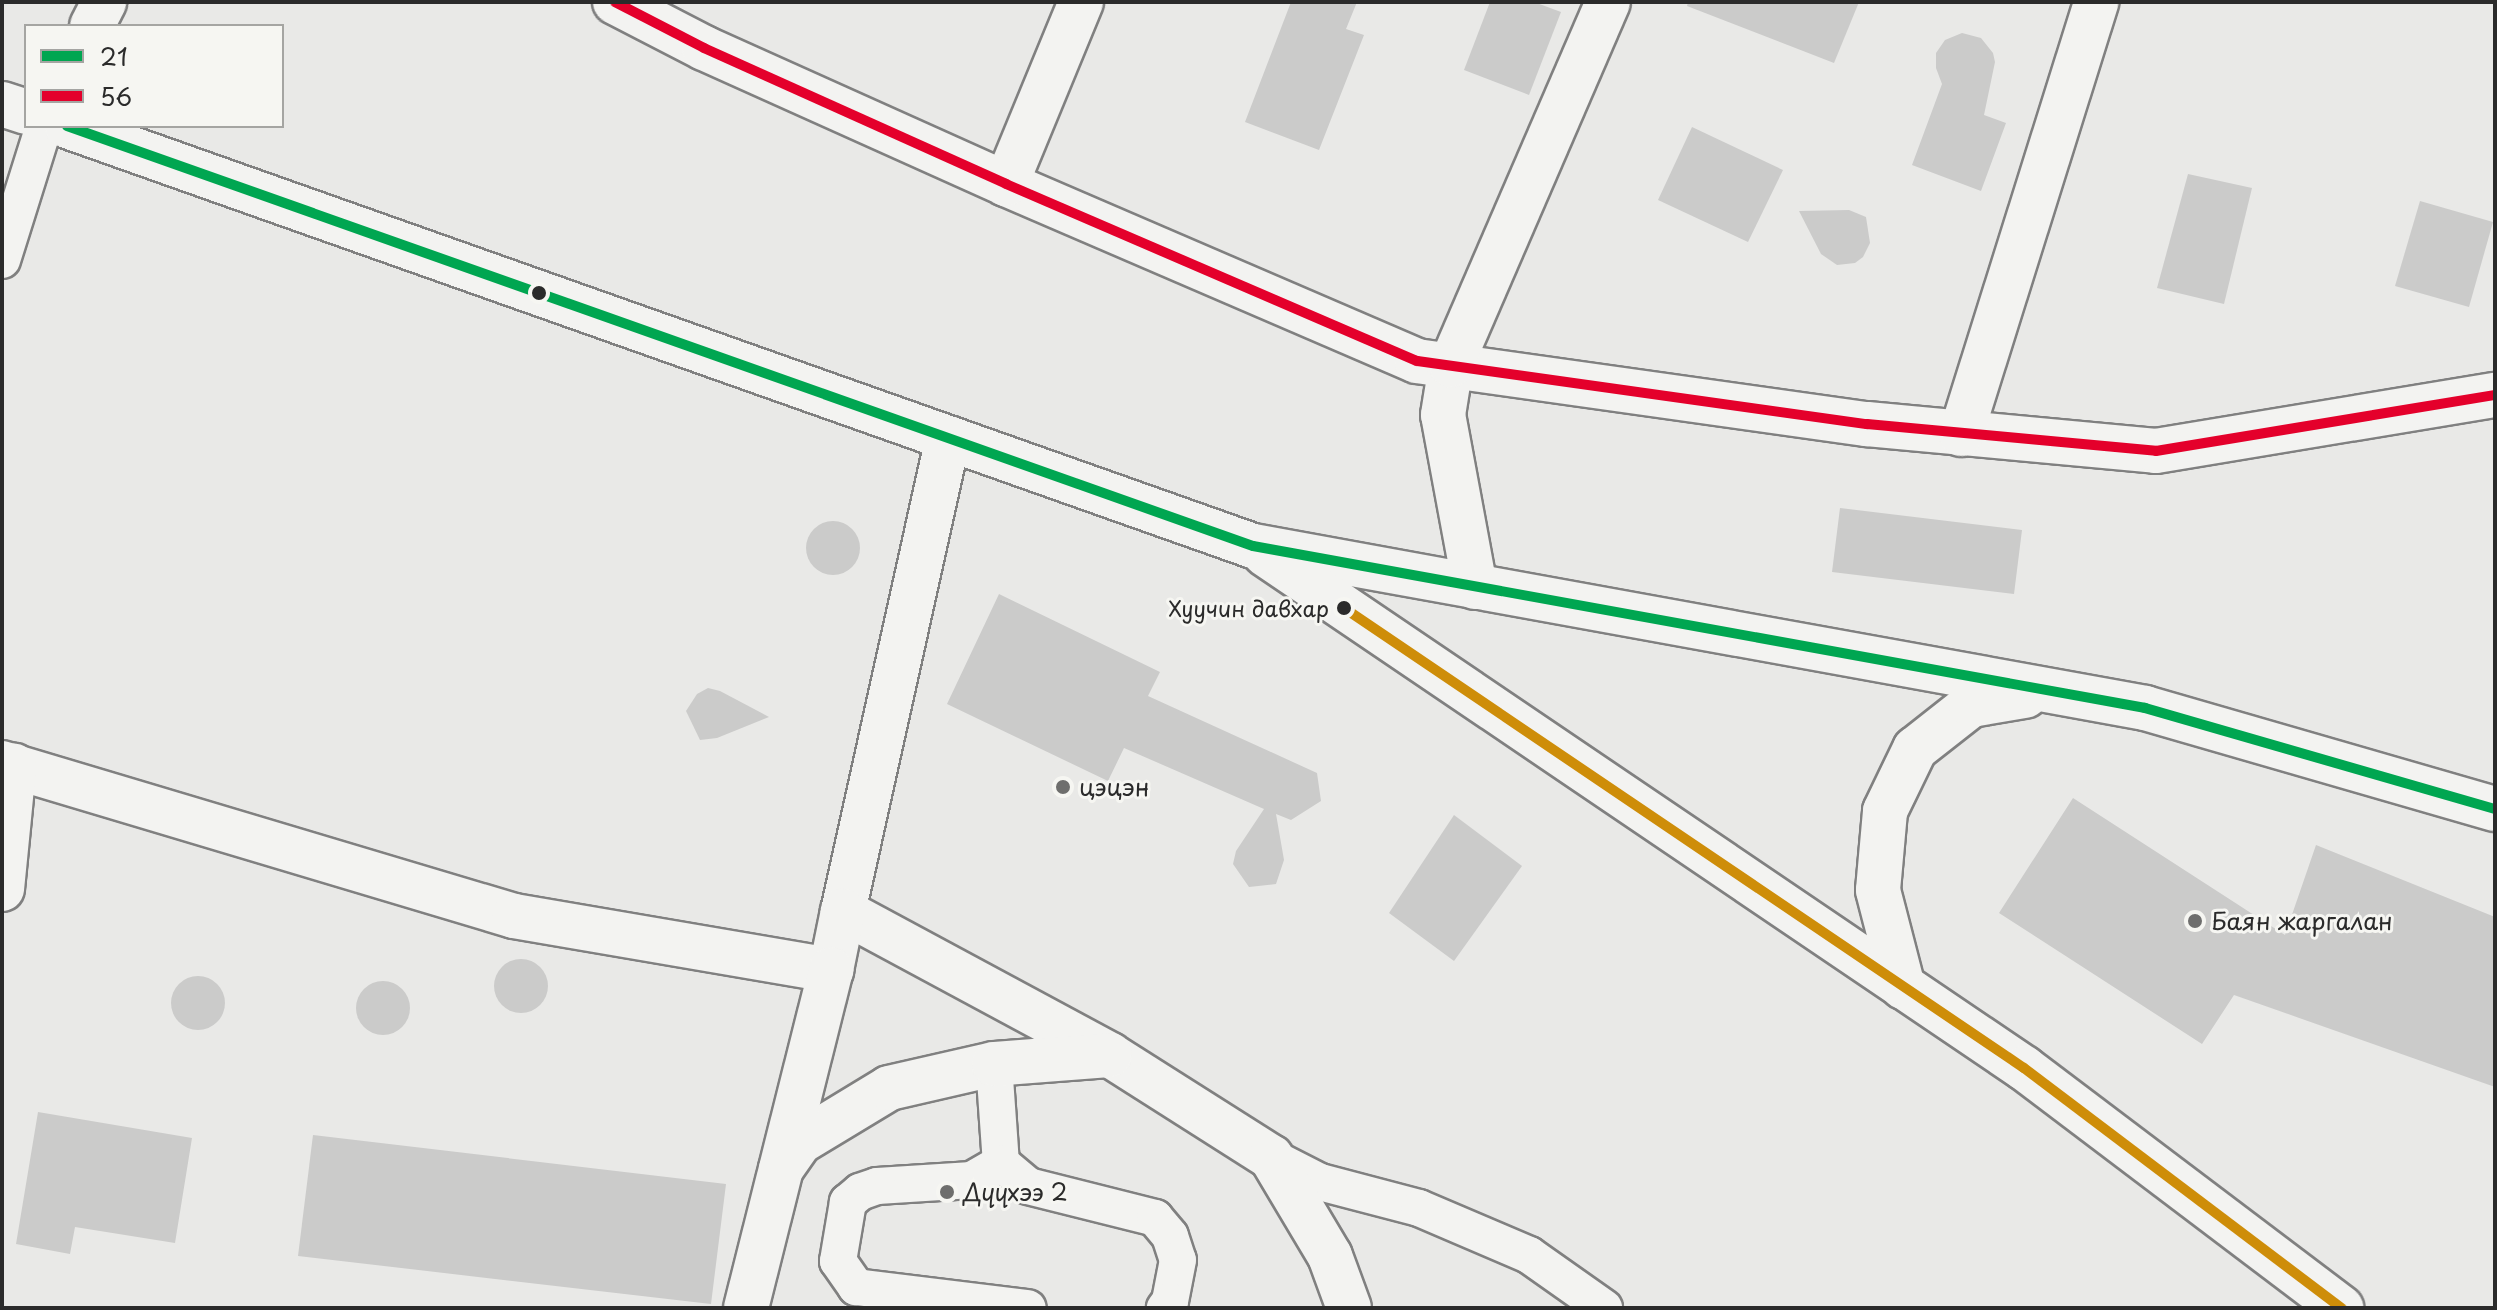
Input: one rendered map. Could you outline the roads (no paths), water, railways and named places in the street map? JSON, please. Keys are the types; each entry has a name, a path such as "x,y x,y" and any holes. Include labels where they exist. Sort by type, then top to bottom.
{"street":[{"path":"93,24 104,2"},
{"path":"615,2 704,48 1006,184 1417,361 1867,424 2156,451 2495,395"},
{"path":"1006,184 1081,2"},
{"path":"1475,587 1443,415 1451,365 1608,2"},
{"path":"1961,434 2096,2"},
{"path":"2,104 24,111"},
{"path":"73,128 1253,546 2145,708 2495,809"},
{"path":"746,1308 831,970 948,438"},
{"path":"1253,546 2024,1068 2341,1308"},
{"path":"1903,987 1878,890 1885,811 1915,749 1971,705 2055,692"},
{"path":"2,889 8,765 514,916 831,970"},
{"path":"843,911 1110,1055 1271,1157 1330,1256 1349,1308"},
{"path":"781,1169 800,1142 889,1088 994,1064 1110,1055"}],"lane":[{"path":"3,264 43,128"},
{"path":"994,1064 1001,1163 1028,1186 1155,1218 1170,1236 1178,1260 1170,1301 1165,1308"},
{"path":"1271,1157 1320,1182 1419,1208 1529,1255 1604,1308"},
{"path":"1001,1163 972,1180 877,1186 860,1192 848,1202 838,1261 856,1287 1028,1308"}],"place":[{"name":"Хуучин давхар","path":"1344,608"},
{"name":"цэцэн","path":"1063,787"},
{"name":"Баян жаргалан","path":"2195,921"},
{"name":"Дүүхээ 2","path":"947,1192"}]}
